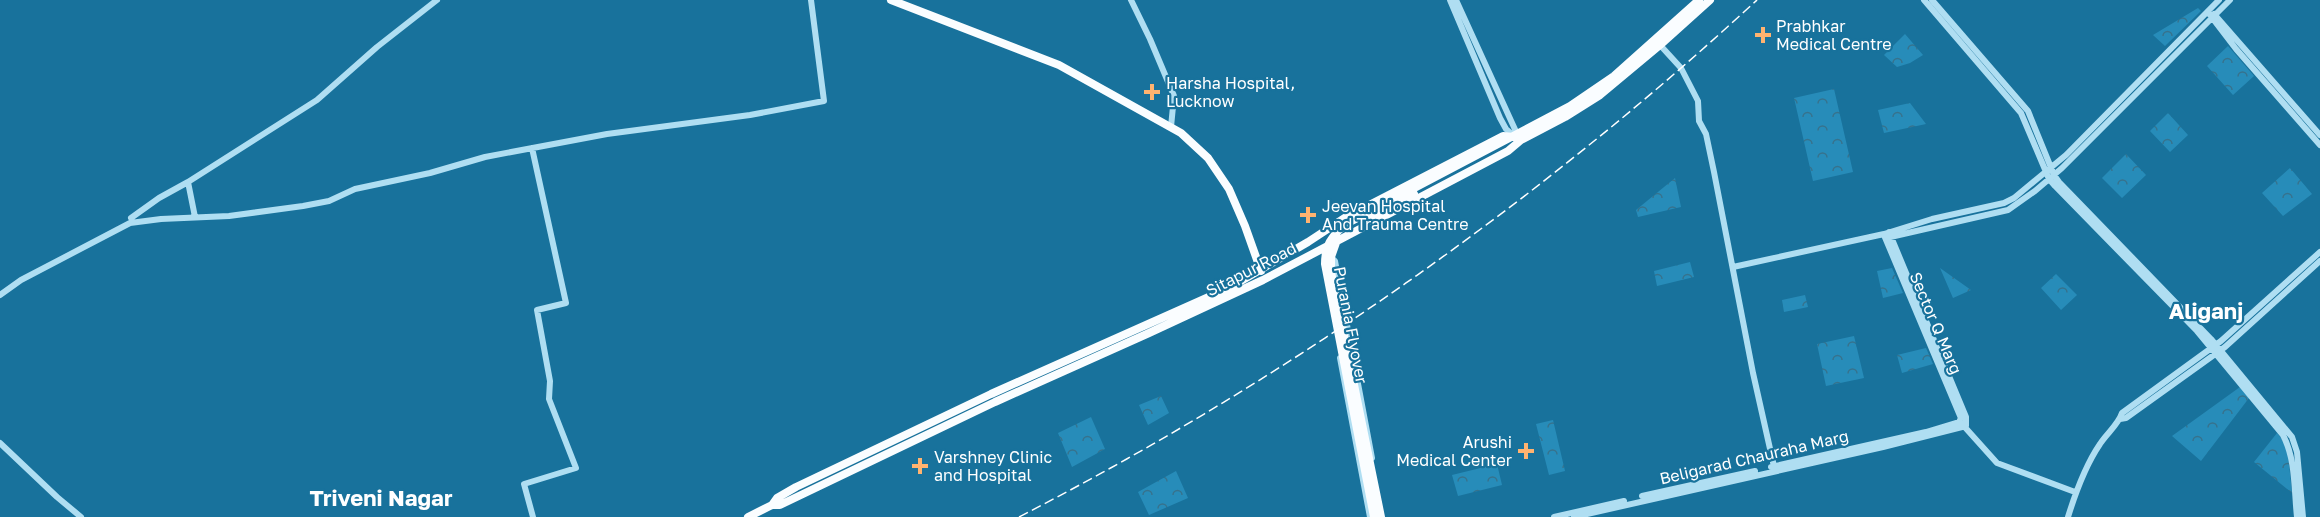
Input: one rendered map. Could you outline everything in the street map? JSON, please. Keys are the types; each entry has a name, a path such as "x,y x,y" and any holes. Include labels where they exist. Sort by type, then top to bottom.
{"main road":[{"path":"891,0 1059,65 1171,125 1193,143 1217,170 1229,189 1261,271"},
{"name":"Sitapur Road","path":"748,517 772,505 780,505 995,402 1263,280 1508,151 1518,138 1595,89 1699,0"},
{"name":"Sitapur Road","path":"772,505 777,498 875,449 991,394 1201,301 1261,271 1346,217 1503,136 1518,138 1565,117 1600,95 1710,0"},
{"name":"Purania Flyover","path":"1372,517 1364,454 1332,272 1330,257 1332,248 1346,231 1518,138"},
{"name":"Purania Flyover","path":"1364,454 1382,517"}],"street":[{"path":"131,218 159,198 317,100 377,47 437,0"},
{"path":"0,295 21,280 130,224 229,216 329,201 355,189 532,148 613,133 750,115 824,101 811,0"},
{"path":"1131,0 1174,96 1171,125"},
{"path":"1450,0 1500,118 1506,129 1518,138"},
{"path":"1456,0 1518,138"},
{"path":"1924,0 2021,113 2052,177 2216,349 2292,437 2296,445 2303,517"},
{"path":"1932,0 2028,111 2049,170"},
{"path":"1887,235 2004,203 2014,198 2066,155 2219,0"},
{"path":"1733,267 2007,210 2052,177 2230,0"},
{"path":"2209,10 2320,145"},
{"path":"2213,17 2320,135"},
{"path":"1660,45 1681,68 1698,100 1700,121 1706,134 1775,469"},
{"path":"532,148 566,303 537,310 550,381 549,399 576,468 524,484 533,517"},
{"path":"188,182 195,217"},
{"name":"Sector Q Marg","path":"1887,235 1962,424"},
{"path":"1308,242 1335,261 1382,517"},
{"path":"1312,253 1319,252 1322,256 1372,517"},
{"path":"2216,349 2320,252"},
{"path":"2068,517 2075,492 2101,443 2120,419 2126,418 2216,349 2320,261"},
{"path":"2216,349 2283,435 2289,446 2297,517"},
{"path":"1341,363 1353,360"},
{"path":"1962,424 1997,463 2075,492"},
{"name":"Beligarad Chauraha Marg","path":"1554,517 1600,511 1962,424"},
{"path":"0,442 81,517"},
{"path":"1575,517 1600,511"}],"green space":[{"path":"2198,8 2201,11 2165,46 2153,35"},
{"path":"1905,34 1923,55 1910,63 1897,67 1884,55"},
{"path":"2228,46 2254,76 2233,95 2207,66"},
{"path":"1834,89 1853,172 1813,181 1794,98"},
{"path":"1910,103 1926,124 1884,133 1878,110"},
{"path":"2168,113 2188,135 2170,152 2150,131"},
{"path":"2126,154 2146,175 2122,198 2102,178"},
{"path":"2290,168 2312,194 2283,216 2262,193"},
{"path":"1675,178 1681,207 1638,217 1636,210"},
{"path":"1690,262 1694,277 1657,286 1654,271"},
{"path":"1892,268 1903,293 1883,298 1877,271"},
{"path":"1940,268 1971,290 1953,298"},
{"path":"2056,274 2077,295 2061,310 2041,288"},
{"path":"1805,295 1808,307 1784,312 1782,300"},
{"path":"1854,336 1864,378 1826,386 1817,344"},
{"path":"1926,348 1933,364 1902,373 1897,355"},
{"path":"2240,387 2249,398 2201,461 2172,436"},
{"path":"1161,396 1169,413 1148,425 1139,405"},
{"path":"1091,417 1105,449 1072,467 1058,433"},
{"path":"1553,420 1565,471 1549,475 1536,424"},
{"path":"2277,433 2287,445 2292,493 2254,462"},
{"path":"1497,464 1502,485 1458,496 1452,475"},
{"path":"1176,471 1188,498 1149,515 1138,492"}],"railway":[{"path":"1019,517 1119,464 1216,407 1312,347 1406,283 1497,217 1586,147 1673,75 1757,0"}],"place":[{"name":"Prabhkar Medical Centre","path":"1763,35"},
{"name":"Harsha Hospital, Lucknow","path":"1152,92"},
{"name":"Jeevan Hospital And Trauma Centre","path":"1308,215"},
{"name":"Arushi Medical Center","path":"1526,451"},
{"name":"Varshney Clinic and Hospital","path":"920,466"}],"district":[{"name":"Aliganj","path":"2206,311"},
{"name":"Triveni Nagar","path":"381,498"}]}
